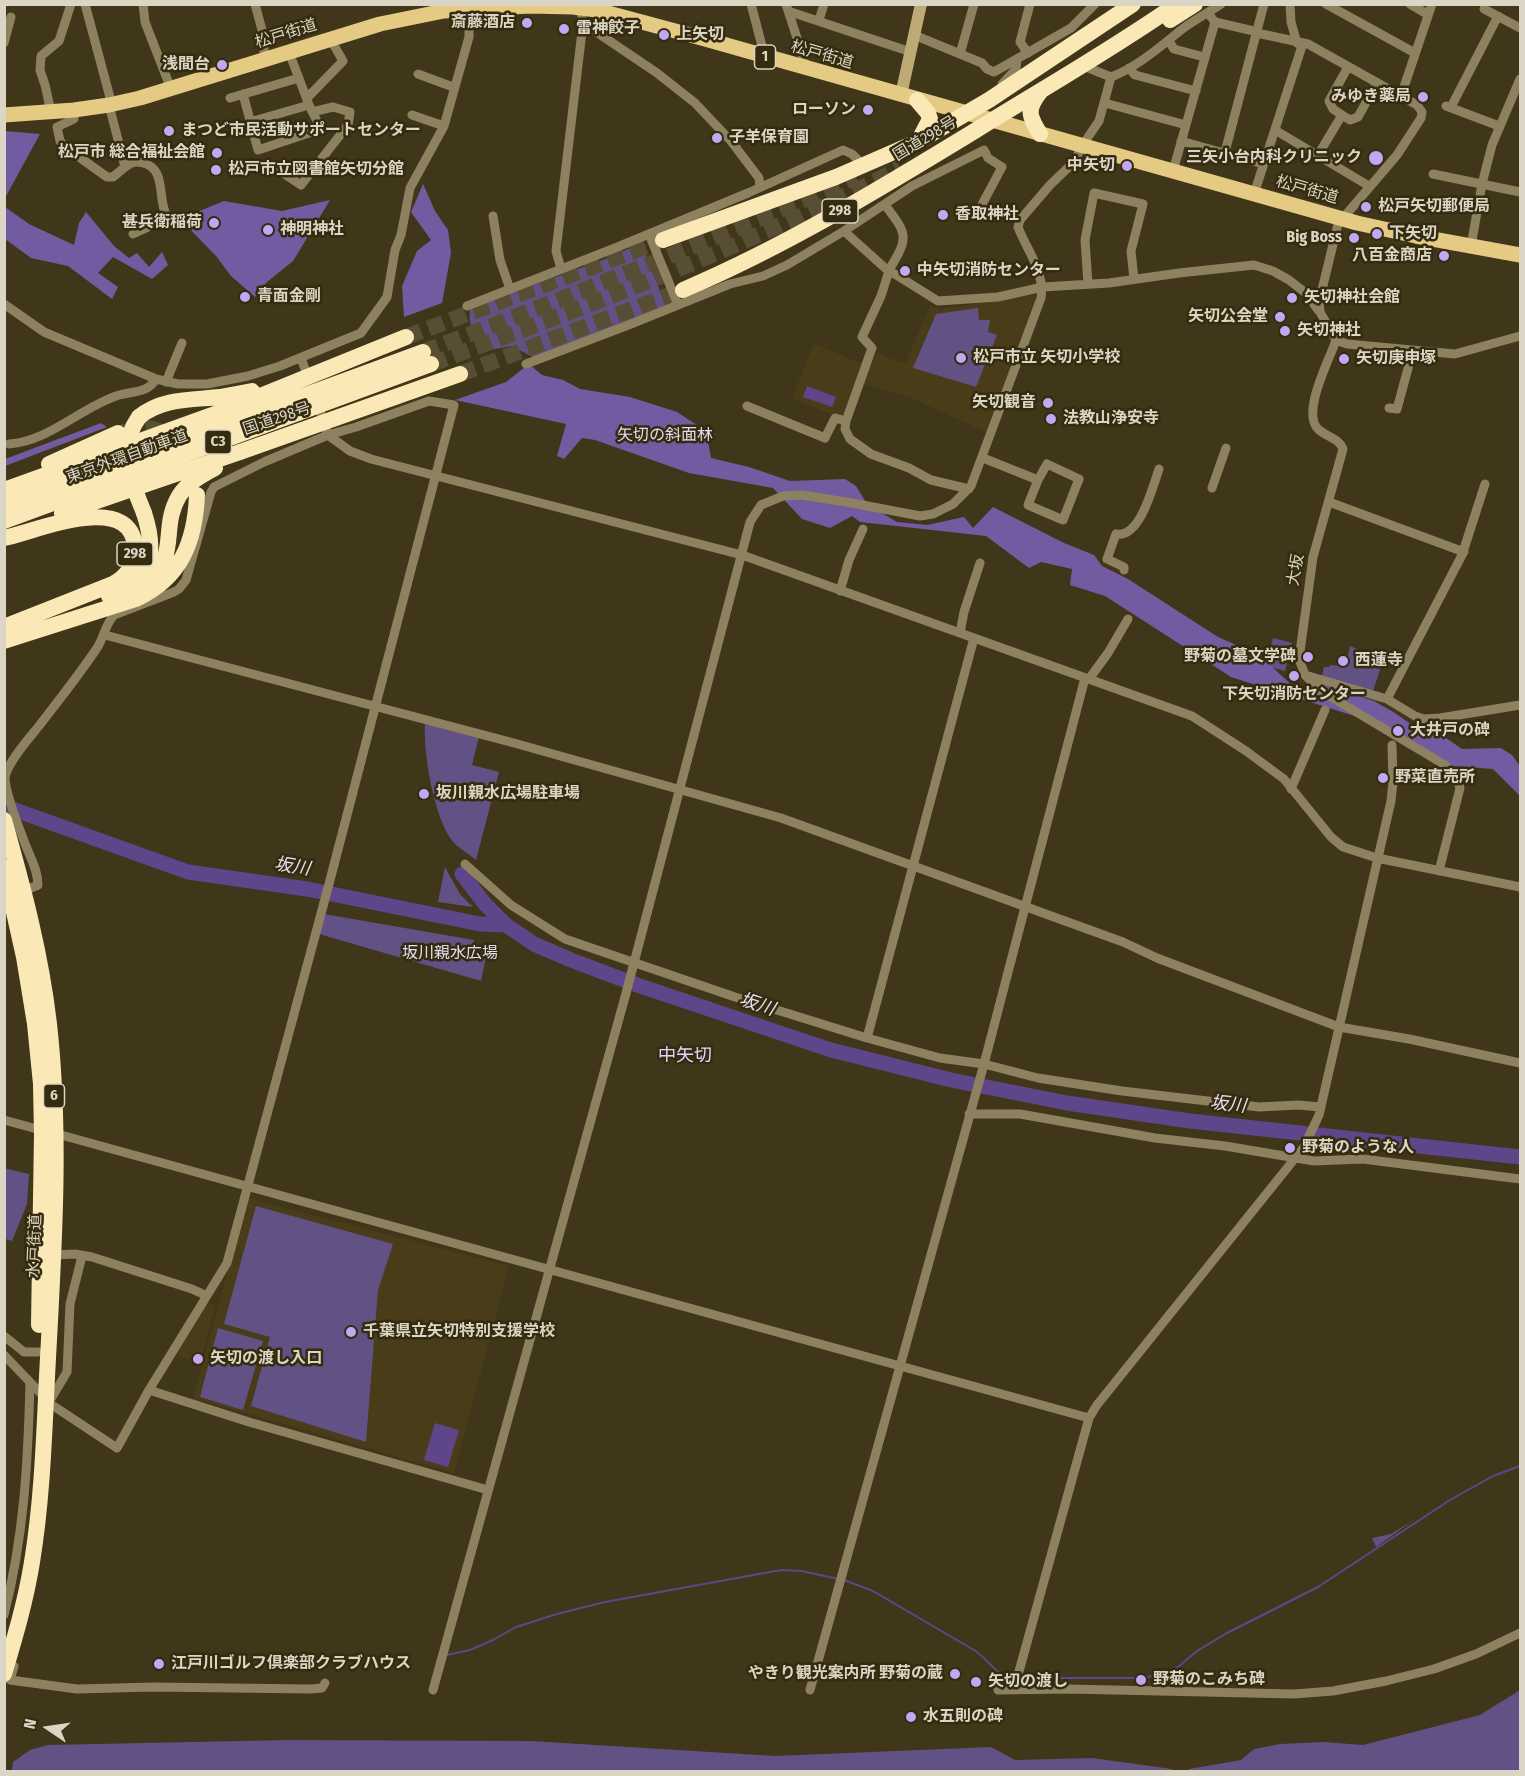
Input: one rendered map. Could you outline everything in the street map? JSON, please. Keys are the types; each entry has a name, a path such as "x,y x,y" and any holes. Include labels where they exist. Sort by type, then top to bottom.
{"highway":[{"path":"1076,41 1119,4"},
{"name":"国道298号","path":"656,237 863,165 919,141 1000,92 1133,4"},
{"name":"国道298号","path":"681,298 904,173 1040,92 1177,4"},
{"path":"1109,47 1201,9"},
{"path":"1040,92 1032,102 1030,116 1040,134"},
{"path":"909,98 928,114 930,119 919,141"},
{"name":"国道298号","path":"4,490 223,404 399,340"},
{"name":"東京外環自動車道","path":"4,506 427,358 4,521"},
{"name":"国道298号","path":"328,428 460,374"},
{"name":"298","path":"39,614 116,594 139,580 148,564 151,547 148,527 131,480 126,456 129,435 139,417 165,403 223,404"},
{"name":"298","path":"126,601 148,585 163,566 173,511 184,489 208,471 240,454 328,428"},
{"path":"4,484 118,433"},
{"name":"国道298号","path":"4,536 240,454"},
{"name":"298","path":"4,641 136,598 156,589 173,573 183,555 190,536 197,495"},
{"name":"298","path":"4,536 73,519 98,516 116,520 130,532 134,540 135,558 120,580 105,589 4,627"},
{"name":"水戸街道","path":"4,1642 24,1562 31,1507 38,1379 53,1255 56,1132 49,1024 39,958 22,886 11,820"},
{"name":"水戸街道","path":"4,867 24,957 35,1024 41,1084 42,1134 38,1352 39,1507 32,1563 20,1620 4,1674"}],"main road":[{"name":"松戸街道","path":"4,115 111,105 403,18 444,11 529,5 608,13 1389,231 1521,255"}],"street":[{"path":"51,112 39,65 41,56 59,41 71,4"},
{"path":"86,4 125,167"},
{"path":"143,4 145,22 171,89"},
{"path":"255,4 262,30 265,60"},
{"path":"751,4 762,46 761,56"},
{"path":"819,20 824,4"},
{"path":"909,98 911,52 921,4"},
{"path":"960,54 975,4"},
{"path":"1028,53 1020,42 1030,4"},
{"path":"914,35 982,63 994,72 1071,28 1095,4"},
{"path":"1081,65 1111,77 1129,68 1169,41 1201,9 1221,4"},
{"path":"1225,152 1264,4"},
{"path":"1254,194 1300,43 1292,22 1290,4"},
{"path":"1326,4 1415,54"},
{"path":"1410,4 1427,14"},
{"path":"1401,96 1432,4"},
{"path":"787,8 911,52"},
{"path":"787,8 804,60 802,68"},
{"path":"4,304 44,332 166,382 207,384 229,381 301,358 361,333 385,300 410,188 444,126 453,87 469,37 469,9"},
{"path":"1201,9 1215,22 1300,43 1377,82 1420,108 1422,112 1421,118 1396,155 1341,218 1318,302 1320,312"},
{"path":"1484,9 1521,28"},
{"path":"578,10 695,103 713,120 759,178 760,187"},
{"path":"561,269 556,251 578,10"},
{"path":"1498,16 1448,106 1499,126"},
{"path":"4,42 11,17"},
{"path":"1173,171 1215,22"},
{"path":"310,105 343,61 331,40"},
{"path":"1169,41 1174,49 1204,57"},
{"path":"243,94 258,150 321,129 289,52"},
{"path":"1000,92 1001,84 1016,69 1017,60"},
{"path":"1348,67 1329,101 1332,109 1350,120 1358,117 1377,82"},
{"path":"1129,68 1135,75 1196,91"},
{"path":"418,74 453,87"},
{"path":"433,1689 634,964 750,522 758,509 769,500 783,496 802,495 920,516 944,510 969,489 983,458 1041,298 1043,287 1039,272 1018,227 1020,220 1050,185 1074,162 1099,121 1106,104 1111,77"},
{"path":"230,98 300,78"},
{"path":"1471,246 1482,184 1499,126 1521,79"},
{"path":"1106,104 1186,126"},
{"path":"250,122 310,105 333,106 350,112 348,125 301,185 280,171"},
{"path":"74,110 74,119 57,127 60,141 65,147 107,177 113,177 133,162 150,165 156,172 161,186 160,195 164,212 168,218 133,234"},
{"path":"412,115 444,126"},
{"path":"1318,155 1342,115"},
{"path":"1275,130 1369,186"},
{"path":"1181,141 1263,164"},
{"path":"467,306 561,269 656,237 843,150 852,154 863,165"},
{"path":"526,364 681,298 763,276 844,231 895,196 984,150 988,158 1002,167 978,212"},
{"path":"895,196 904,173"},
{"path":"1433,174 1521,192"},
{"path":"1088,284 1084,240 1094,193 1143,204 1131,251 1134,279"},
{"path":"885,205 901,226 904,238 902,248 889,271 881,296 862,337 872,348 845,429 850,439 872,454 909,468 931,480 969,489"},
{"path":"493,216 500,260 510,289"},
{"path":"844,231 889,271 938,301 998,297 1043,287 1109,283 1254,266 1273,271 1307,294 1336,340 1347,344 1455,354 1521,336"},
{"path":"656,237 681,298"},
{"name":"大坂","path":"1305,675 1299,659 1313,557 1343,449 1337,440 1318,429 1312,419 1312,411 1336,340"},
{"path":"166,382 182,343"},
{"path":"1389,408 1397,409 1413,350"},
{"path":"301,358 328,428 350,451 384,463 742,555 1192,716 1274,771 1334,840 1343,847 1377,858 1521,887"},
{"path":"9,444 33,441 103,402 144,390 156,379"},
{"path":"4,1355 38,1379 51,1403 117,1448 205,1295 219,1278 227,1263 323,908 454,405 429,402 356,427 328,428 214,487 186,580 174,592 114,615 108,621 105,635 92,655 7,770 5,778 9,793 11,820 38,874 38,885 31,888"},
{"path":"747,406 825,438 835,418 846,421"},
{"path":"1212,488 1226,448"},
{"path":"983,458 1038,480"},
{"path":"1047,464 1079,478 1063,520 1028,505 1038,480 1047,464"},
{"path":"1124,570 1124,567 1107,559 1109,553 1116,534 1126,533 1143,514 1159,469"},
{"path":"1388,699 1464,552 1485,484"},
{"path":"1329,502 1464,552"},
{"path":"840,591 849,560 863,529"},
{"path":"960,633 964,612 980,563"},
{"path":"810,1690 983,1065 1087,678 1108,653 1128,619"},
{"path":"105,635 375,706 781,818 1123,942 1158,958 1339,1027 1409,1039 1521,1063"},
{"path":"867,1038 915,867 974,639"},
{"path":"1305,675 1388,699 1415,716 1424,718 1440,718 1520,705"},
{"path":"1305,675 1321,691 1445,765 1455,775 1460,788 1439,871"},
{"path":"1291,789 1325,710"},
{"path":"1017,1689 1018,1675 1089,1418 1097,1405 1295,1159 1304,1147 1320,1111 1391,801 1392,745"},
{"path":"465,864 511,905 565,939 735,998 867,1038 940,1058 1038,1078 1163,1097 1259,1107 1298,1105 1320,1111"},
{"path":"970,1110 1020,1114 1109,1131 1225,1146 1295,1159 1314,1161 1363,1159 1521,1179"},
{"path":"4,1120 37,1129"},
{"path":"61,1135 1089,1418"},
{"path":"53,1255 75,1254 92,1257 205,1295"},
{"path":"81,1260 70,1304 67,1372 51,1403 49,1474 44,1533 34,1593 10,1680 77,1689 164,1687 310,1689 322,1688 325,1683"},
{"path":"4,1335 24,1352 38,1352"},
{"path":"4,1615 17,1557 38,1379"},
{"path":"149,1390 249,1422 488,1490"},
{"path":"998,1690 1294,1694 1333,1691 1360,1687 1434,1669 1476,1654 1521,1633"}],"shaded area":[{"name":"松戸市立 矢切小学校","path":"1034,295 1036,298 986,432 909,397 863,384 846,421 792,398 814,344 871,367 877,353 905,364 930,305 940,309"},
{"path":"807,386 836,397 832,407 803,397"},
{"name":"千葉県立矢切特別支援学校","path":"248,1198 509,1266 454,1473 193,1398"},
{"path":"206,1303 216,1305 200,1362 176,1356"},
{"path":"435,1423 459,1430 448,1467 424,1460"}],"green space":[{"path":"4,131 40,134 5,198"},
{"path":"423,184 435,211 448,230 451,253 442,303 404,317 402,286 417,251 431,240 411,212"},
{"path":"330,200 293,261 267,282 255,297 231,276 216,256 180,219 224,201 282,211"},
{"path":"5,207 29,224 74,245 79,223 86,212 114,246 129,258 137,253 149,267 162,252 168,265 152,279 113,257 98,273 118,287 112,299 68,266 31,258 5,239"},
{"path":"641,243 666,306 533,357 511,346 490,350 471,327 470,308 605,259"},
{"path":"978,308 979,320 990,320 988,332 997,335 976,387 913,368 936,314"},
{"name":"矢切の斜面林","path":"529,364 542,375 563,380 580,389 630,397 677,412 706,431 711,458 749,467 790,481 845,479 856,486 867,504 897,522 927,525 964,517 973,528 993,507 1064,543 1094,555 1102,566 1128,579 1218,637 1259,655 1294,687 1311,690 1315,682 1374,701 1415,727 1439,733 1462,749 1501,748 1512,755 1520,766 1520,796 1493,769 1453,766 1383,725 1231,677 1105,596 1070,585 1072,569 1041,562 1029,568 986,536 860,522 852,516 830,528 802,519 773,488 689,473 595,440 582,438 564,459 557,456 566,424 455,400 506,382"},
{"path":"101,423 107,427 5,466 5,459"},
{"path":"1273,638 1292,643 1285,671 1266,666"},
{"path":"1350,646 1383,661 1373,691 1322,676 1324,667 1346,666"},
{"path":"425,723 479,737 472,765 499,772 476,860 454,843 441,819 428,768"},
{"path":"445,867 460,894 473,907 438,902"},
{"name":"坂川親水広場","path":"324,914 474,940 470,952 486,957 481,981 319,934"},
{"path":"4,1168 29,1174 27,1204 12,1241 5,1239"},
{"path":"256,1206 393,1244 378,1290 366,1442 251,1406 270,1337 224,1324"},
{"path":"218,1328 263,1341 243,1410 200,1397"},
{"path":"1414,1520 1376,1547 1372,1538 1391,1534"},
{"path":"1520,1690 1520,1771 1189,1771 1189,1769 1241,1760 1254,1749 1280,1744 1323,1742 1363,1745 1480,1715"},
{"path":"288,1740 530,1741 776,1756 991,1747 1015,1760 1092,1758 1172,1769 1171,1772 12,1771 13,1762 30,1750 48,1745"}],"waterway":[{"name":"坂川","path":"4,806 188,872 307,889 480,924 506,925"},
{"name":"坂川","path":"462,874 485,904 506,925 534,944 637,985 831,1050 951,1080 1067,1103 1190,1121 1520,1157"},
{"path":"1025,1678 1137,1678 1153,1676 1178,1667 1197,1651 1227,1633 1318,1587 1450,1500 1493,1476 1520,1466"},
{"path":"447,1655 470,1650 516,1627 605,1602 781,1570 802,1571 838,1579"},
{"path":"844,1580 873,1591 974,1650 1002,1675 1011,1678"}],"tunnel":[{"path":"431,364 691,264 823,206 900,168"},
{"path":"423,352 641,268 856,177"},
{"path":"406,337 663,240"},
{"path":"460,374 683,290"},
{"path":"122,432 150,428 172,436"}],"place":[{"name":"斎藤酒店","path":"527,23"},
{"name":"雷神餃子","path":"564,29"},
{"name":"上矢切","path":"664,35"},
{"name":"浅間台","path":"222,65"},
{"name":"みゆき薬局","path":"1423,97"},
{"name":"ローソン","path":"868,110"},
{"name":"まつど市民活動サポートセンター","path":"169,131"},
{"name":"子羊保育園","path":"717,138"},
{"name":"松戸市 総合福祉会館","path":"217,153"},
{"name":"三矢小台内科クリニック","path":"1376,158"},
{"name":"中矢切","path":"1127,166"},
{"name":"松戸市立図書館矢切分館","path":"216,170"},
{"name":"松戸矢切郵便局","path":"1366,207"},
{"name":"香取神社","path":"943,215"},
{"name":"甚兵衛稲荷","path":"214,223"},
{"name":"神明神社","path":"268,230"},
{"name":"下矢切","path":"1377,234"},
{"name":"Big Boss","path":"1354,238"},
{"name":"八百金商店","path":"1444,256"},
{"name":"中矢切消防センター","path":"905,271"},
{"name":"青面金剛","path":"245,297"},
{"name":"矢切神社会館","path":"1292,298"},
{"name":"矢切公会堂","path":"1280,317"},
{"name":"矢切神社","path":"1285,331"},
{"name":"松戸市立 矢切小学校","path":"961,358"},
{"name":"矢切庚申塚","path":"1344,359"},
{"name":"矢切観音","path":"1048,403"},
{"name":"法教山浄安寺","path":"1051,419"},
{"name":"野菊の墓文学碑","path":"1308,657"},
{"name":"西蓮寺","path":"1343,661"},
{"name":"下矢切消防センター","path":"1294,676"},
{"name":"大井戸の碑","path":"1398,731"},
{"name":"野菜直売所","path":"1383,778"},
{"name":"坂川親水広場駐車場","path":"424,794"},
{"name":"野菊のような人","path":"1290,1148"},
{"name":"千葉県立矢切特別支援学校","path":"351,1332"},
{"name":"矢切の渡し入口","path":"198,1359"},
{"name":"江戸川ゴルフ倶楽部クラブハウス","path":"159,1664"},
{"name":"やきり観光案内所 野菊の蔵","path":"955,1674"},
{"name":"野菊のこみち碑","path":"1141,1680"},
{"name":"矢切の渡し","path":"976,1682"},
{"name":"水五則の碑","path":"911,1717"}],"district":[{"name":"中矢切","path":"685,1056"}]}
